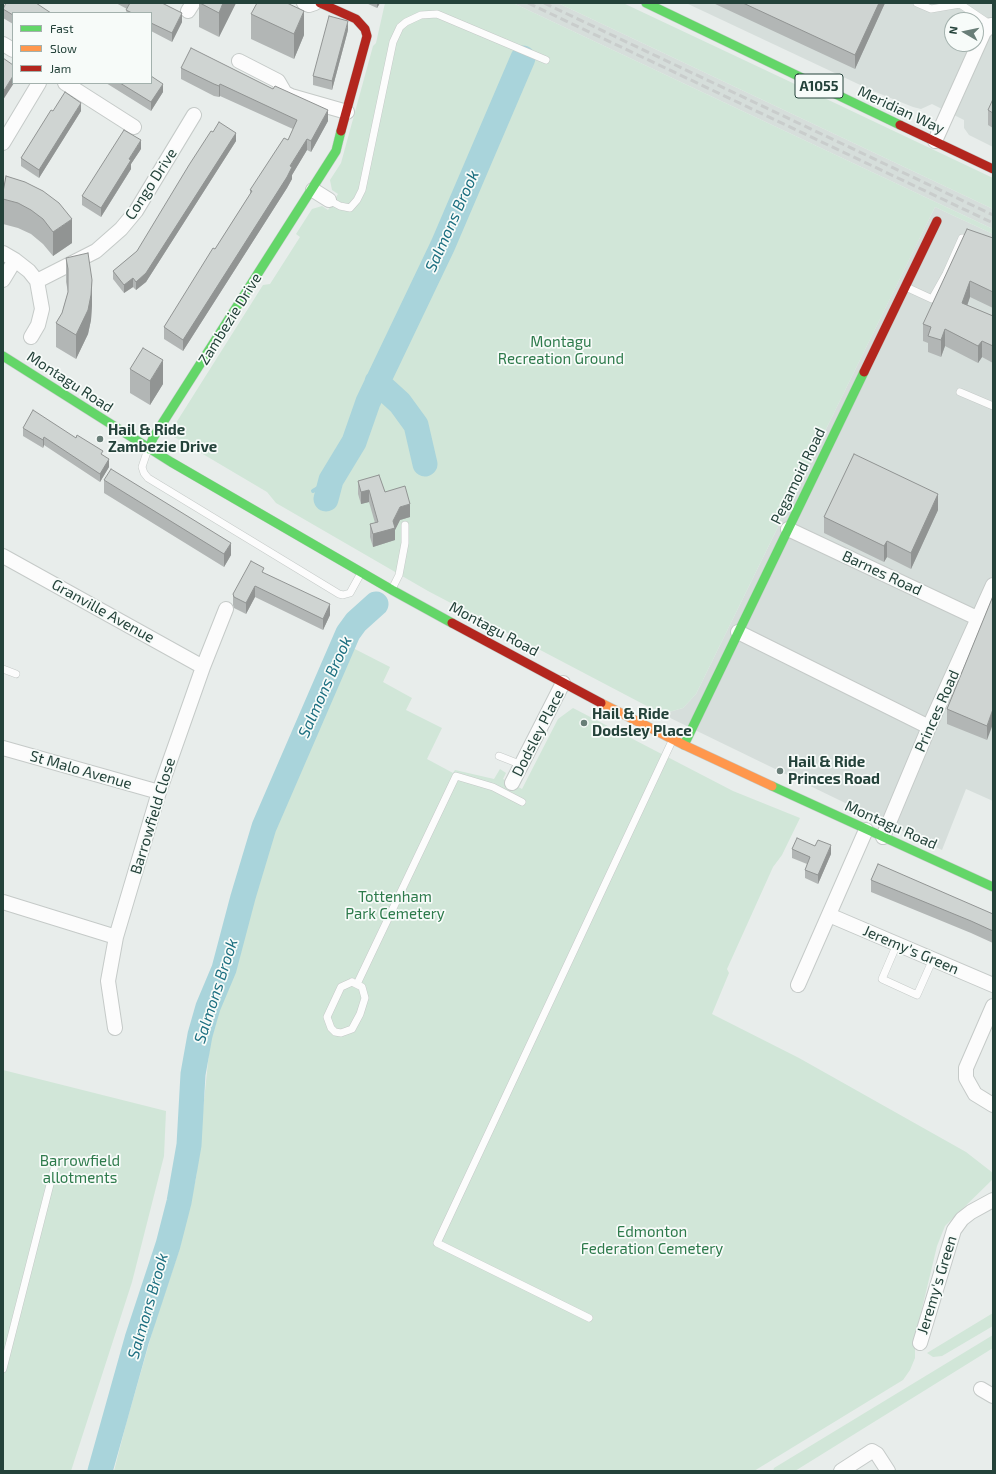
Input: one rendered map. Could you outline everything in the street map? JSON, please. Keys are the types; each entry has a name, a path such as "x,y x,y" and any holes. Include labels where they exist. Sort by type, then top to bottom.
{"main road":[{"name":"Zambezie Drive","path":"148,449 153,438 313,190 336,151 367,36 365,29 356,19 320,3"},
{"name":"Meridian Way","path":"646,3 993,169"},
{"name":"Pegamoid Road","path":"684,744 937,221"},
{"name":"Montagu Road","path":"3,356 148,449 392,590 563,683 673,739 883,838 993,887"}],"street":[{"path":"304,3 308,5 314,3"},
{"path":"935,141 984,32 992,25"},
{"path":"3,44 12,49"},
{"path":"239,61 278,80 285,93 291,96 347,112"},
{"path":"3,143 38,84"},
{"path":"67,84 134,127"},
{"name":"Congo Drive","path":"37,281 96,251 121,229 136,212 194,115"},
{"path":"313,190 329,200"},
{"path":"3,280 9,257 29,271 37,281 42,309 38,325 31,337"},
{"name":"Barnes Road","path":"788,528 977,618"},
{"name":"Granville Avenue","path":"3,556 204,667"},
{"name":"Princes Road","path":"883,838 929,727 993,585"},
{"name":"Barrowfield Close","path":"115,1028 108,981 116,937 159,792 226,609"},
{"path":"738,632 929,727"},
{"name":"Dodsley Place","path":"510,789 563,683"},
{"name":"St Malo Avenue","path":"3,748 159,792"},
{"path":"798,985 866,830"},
{"path":"3,902 116,937"},
{"name":"Jeremy's Green","path":"829,915 993,985"},
{"path":"993,1006 966,1068 966,1078 975,1094 993,1105"},
{"name":"Jeremy's Green","path":"920,1343 954,1230 962,1219 971,1212 993,1200"},
{"path":"980,1389 993,1396"},
{"path":"841,1471 872,1451 878,1454 888,1471"}],"lane":[{"path":"917,3 931,9 960,4 992,25"},
{"path":"329,200 340,206 350,208 357,200 362,190 393,42 400,27 406,22 421,15 436,14 546,60"},
{"path":"906,287 932,298 946,274 962,238 977,242"},
{"path":"960,392 993,406"},
{"path":"148,449 142,467 144,474 148,478 339,594 343,595 350,593 362,572"},
{"path":"392,590 399,575 405,543 405,525"},
{"path":"3,669 16,674"},
{"path":"589,1318 437,1243 673,739"},
{"path":"499,756 522,765"},
{"path":"357,984 456,776 493,787 510,789 522,802"},
{"path":"897,944 882,979 917,994 933,959"},
{"path":"352,982 357,984 362,987 365,998 360,1014 352,1029 341,1033 336,1032 331,1028 328,1017 333,1001 341,987 352,982"},
{"path":"3,1369 56,1161"}],"shaded area":[{"path":"513,3 558,3 993,209 993,229"},
{"path":"686,3 993,3 993,147 969,135 964,128 964,120 932,104 921,109 873,91"},
{"path":"935,207 993,234 993,801 966,789 942,850 662,714 683,708 696,694"}],"green space":[{"name":"Montagu Recreation Ground","path":"385,3 513,3 993,229 993,234 935,207 696,694 683,708 662,714 428,591 276,503 267,492 169,434 263,285 270,284 300,237 296,234 312,209 322,206 328,210 338,194 332,190 330,180 341,163 373,46 376,43"},
{"path":"558,3 623,3 780,77 993,178 993,209"},
{"name":"Edmonton Federation Cemetery","path":"347,645 390,667 383,682 412,698 406,710 442,728 427,759 453,773 455,770 494,779 500,769 506,773 503,779 522,789 558,719 573,708 733,791 800,818 782,855 773,867 727,969 729,973 712,1014 799,1058 966,1152 993,1173 993,1179 945,1226 937,1246 913,1346 915,1346 915,1358 910,1370 903,1380 754,1471 114,1471 156,1319 179,1251 196,1178 210,1043 218,1017 210,1013 227,970 240,917 267,831"},
{"name":"Barrowfield allotments","path":"3,1070 166,1111 164,1156 132,1282 71,1471 3,1471"},
{"path":"993,1313 993,1326 942,1356 933,1357 927,1353"},
{"path":"993,1335 993,1348 795,1471 773,1471 774,1468"}],"building":[{"path":"6,3 36,3 50,12 12,12 12,14 3,9"},
{"path":"130,3 162,3 182,13 172,33 152,23 152,12 130,12 126,10"},
{"path":"200,3 223,3 219,13"},
{"path":"257,3 287,3 304,11 294,34 251,14"},
{"path":"743,3 879,3 855,55"},
{"path":"329,16 348,21 332,81 313,76"},
{"path":"191,48 273,89 275,86 328,110 311,141 307,139 290,166 292,167 287,177 183,340 164,327 213,248 215,249 252,191 250,190 284,138 288,140 297,120 220,84 219,86 214,84 181,68"},
{"path":"3,58 12,64 12,78 3,92"},
{"path":"152,77 163,84 151,102 122,84 152,84"},
{"path":"65,92 81,103 39,170 21,158 51,110 53,111"},
{"path":"993,99 993,113 988,110"},
{"path":"219,122 236,133 146,273 136,282 133,278 124,285 113,271 137,251 189,165 211,131 213,132"},
{"path":"124,130 141,140 129,159 131,160 101,208 82,196"},
{"path":"6,176 25,182 43,191 59,203 72,219 53,232 43,219 31,210 18,203 3,199"},
{"path":"967,229 993,238 993,292 970,281 962,303 993,316 993,346 982,341 978,346 945,329 941,340 928,336 931,327 923,324"},
{"path":"88,253 92,280 91,295 88,310 76,335 56,323 62,313 68,292 68,269 66,258"},
{"path":"143,348 163,360 150,381 130,369"},
{"path":"33,410 76,438 77,435 103,451 101,454 109,459 100,474 44,437 43,440 23,428"},
{"path":"854,454 938,494 911,553 887,541 884,546 824,517"},
{"path":"111,469 231,543 224,554 104,480"},
{"path":"379,475 385,492 405,486 410,504 400,507 393,521 395,528 373,534 370,524 378,522 369,490 361,492 358,481"},
{"path":"251,561 264,568 262,572 330,604 323,619 255,586 246,603 234,597 233,594"},
{"path":"993,596 993,709 987,726 947,709"},
{"path":"797,838 815,846 818,840 831,845 818,875 805,870 810,857 792,849"},
{"path":"878,864 993,914 993,931 871,880"}],"waterway":[{"name":"Salmons Brook","path":"326,499 331,480 354,442 368,402 443,245 523,58"},
{"name":"Salmons Brook","path":"377,382 400,403 416,425 425,464"},
{"path":"313,491 331,480"},
{"name":"Salmons Brook","path":"100,1471 137,1339 168,1245 179,1202 189,1145 193,1074 200,1035 208,1007 224,969 243,897 264,827 348,633 356,622 376,604"}],"railway":[{"path":"528,3 993,223"},
{"path":"544,3 993,215"}],"traffic: fast":[{"path":"646,3 900,125"},
{"path":"149,449 153,438 336,151 341,131"},
{"path":"3,356 171,462 452,623"},
{"path":"684,745 864,372"},
{"path":"772,786 993,887"}],"traffic: slow":[{"path":"601,703 684,745 772,786"}],"traffic: jam":[{"path":"320,3 356,19 365,29 367,36 341,131"},
{"path":"900,125 993,169"},
{"path":"864,372 937,221"},
{"path":"452,623 601,703"}],"place":[{"name":"Hail & Ride Zambezie Drive","path":"100,439"},
{"name":"Hail & Ride Dodsley Place","path":"584,723"},
{"name":"Hail & Ride Princes Road","path":"780,771"}],"park label":[{"name":"Tottenham Park Cemetery","path":"395,906"}]}
